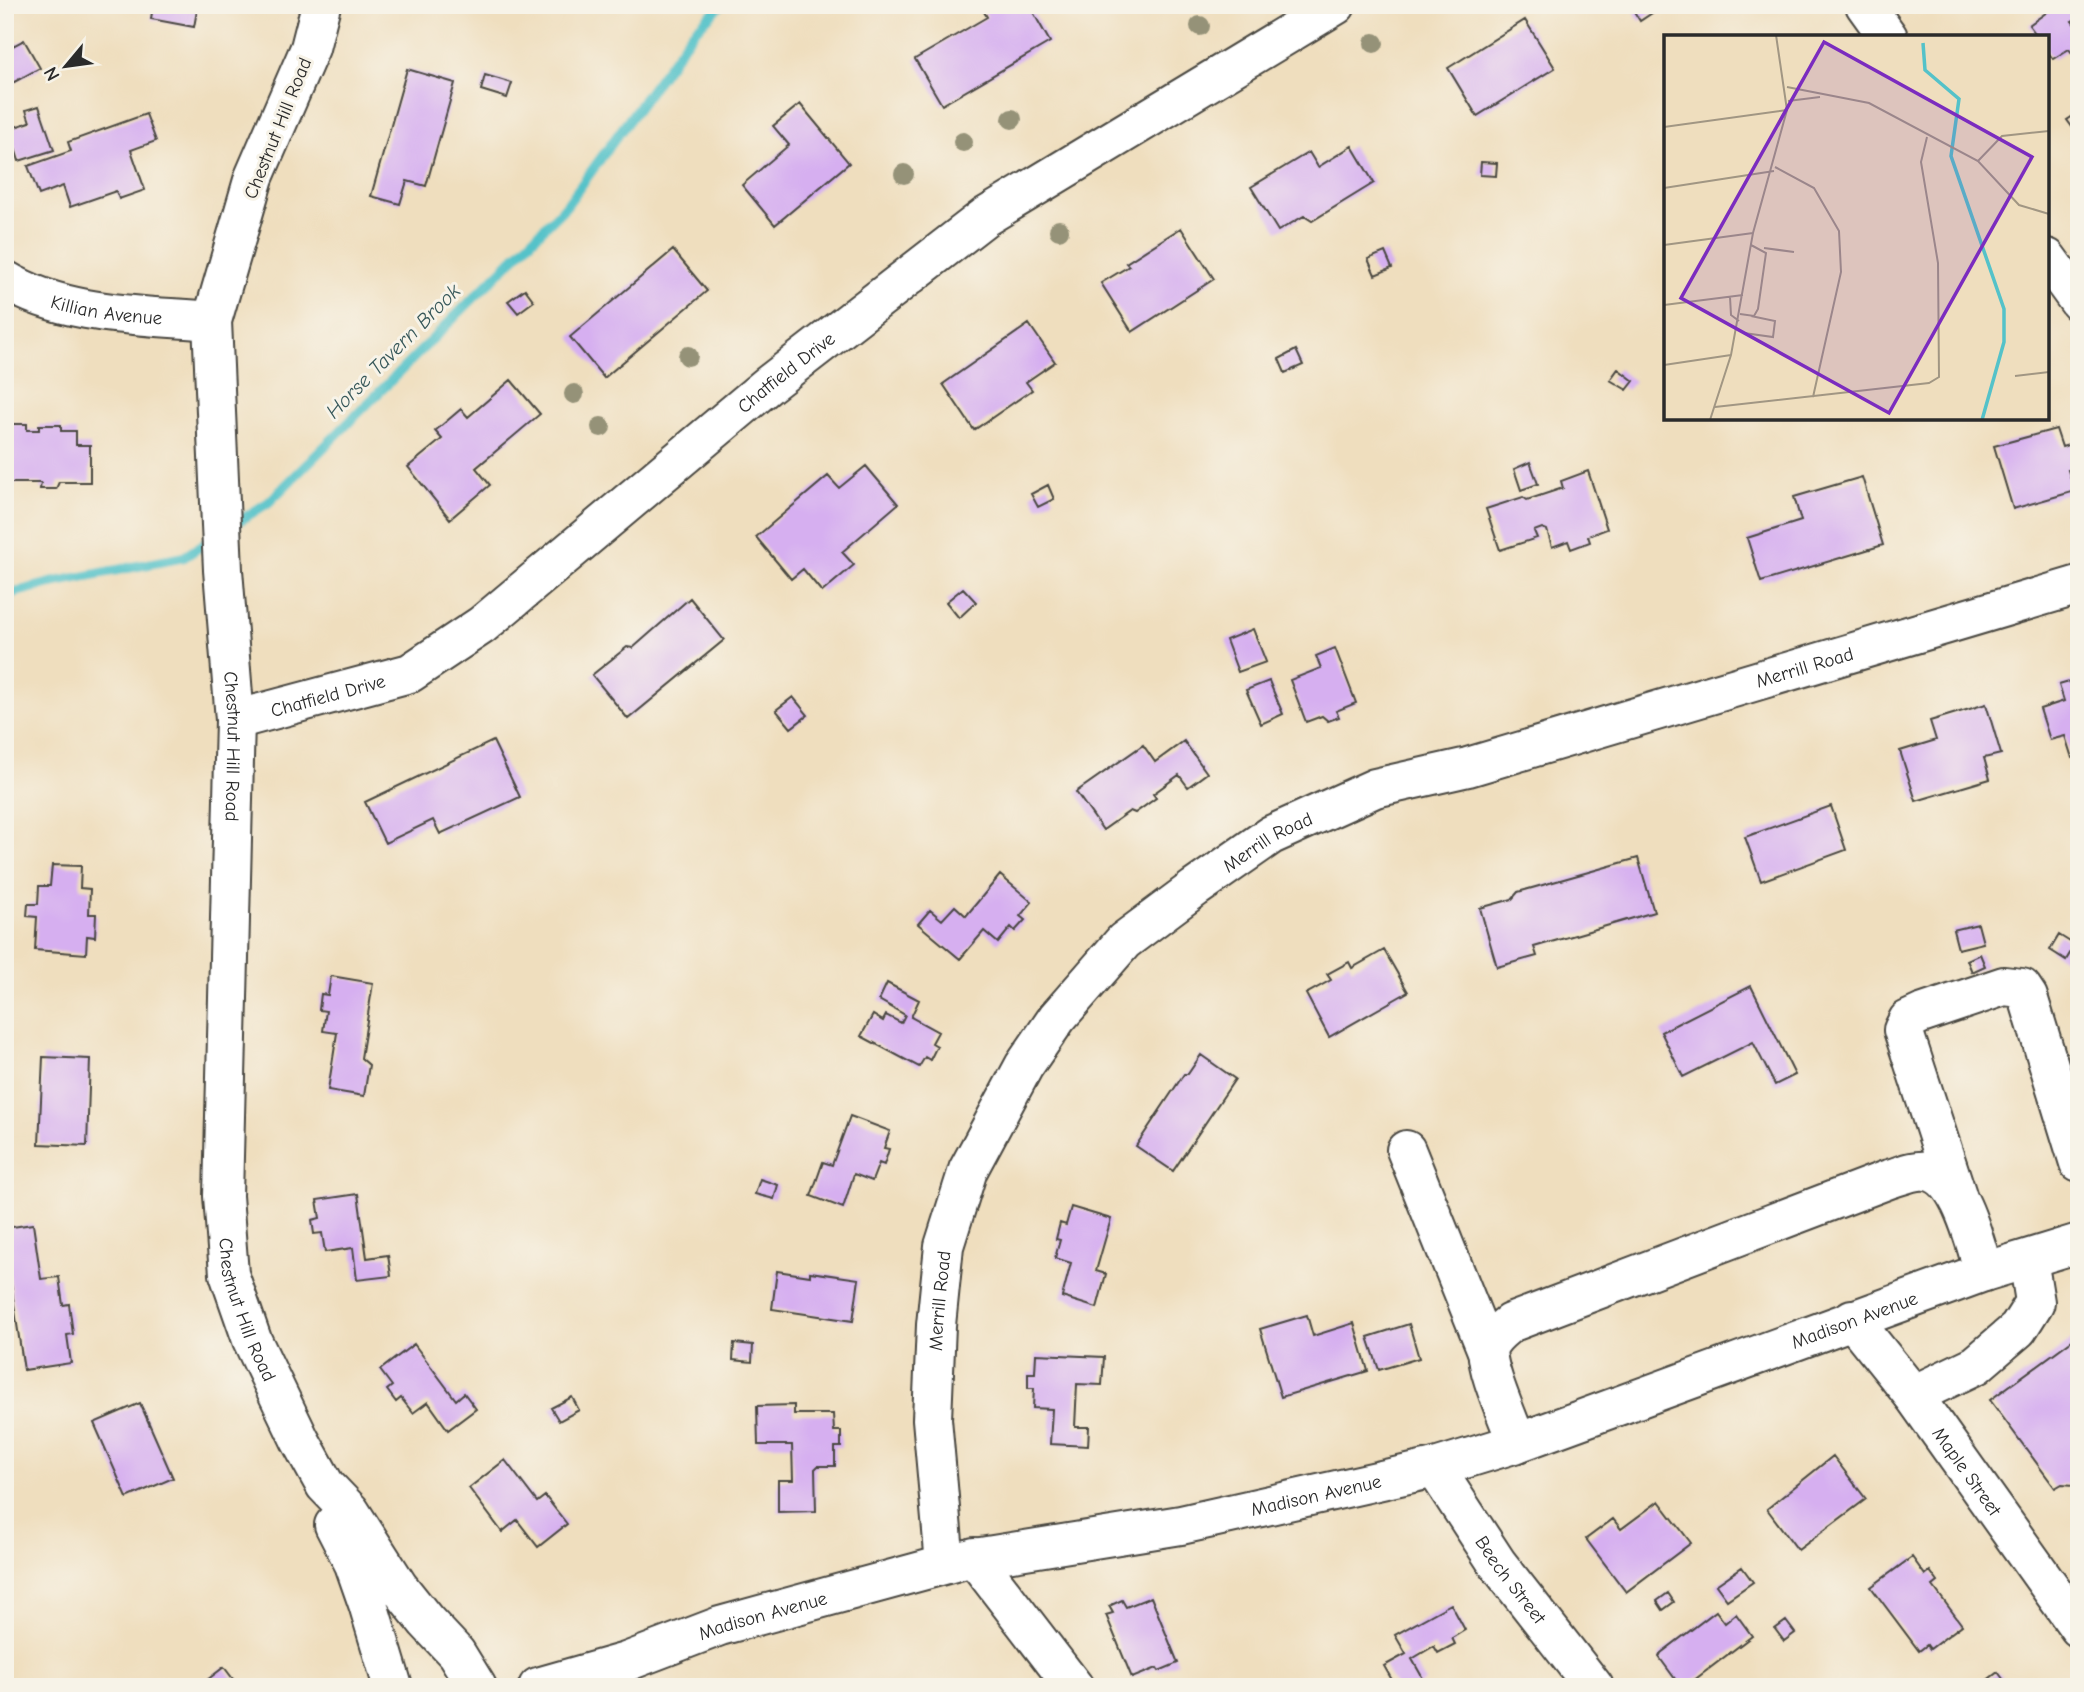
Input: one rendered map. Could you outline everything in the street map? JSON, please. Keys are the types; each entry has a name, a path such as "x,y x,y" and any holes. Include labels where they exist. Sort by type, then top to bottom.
{"street":[{"name":"Chestnut Hill Road","path":"321,5 310,48 254,177 212,321 223,570 235,720 223,1196 229,1275 252,1340 325,1485 334,1525 354,1564 393,1687"},
{"name":"Chatfield Drive","path":"235,720 410,673 482,625 768,385 985,217 1336,5"},
{"path":"1865,5 1887,35"},
{"path":"2049,261 2079,302"},
{"name":"Killian Avenue","path":"5,280 24,292 100,312 212,321"},
{"name":"Merrill Road","path":"959,1561 932,1419 936,1325 944,1246 968,1170 1024,1066 1057,1018 1124,941 1271,835 1375,788 1468,767 2079,585"},
{"path":"1984,1272 1966,1216 1956,1195 1903,1030 1909,1020 2004,986 2022,988 2028,997 2079,1163"},
{"path":"1406,1150 1487,1350 1491,1371 1517,1443"},
{"path":"1487,1350 1495,1335 1510,1324 1910,1172 1928,1170 1944,1180 1956,1195"},
{"name":"Madison Avenue","path":"545,1685 626,1662 720,1626 959,1561 1181,1525 1436,1468 1517,1443 1984,1272 2079,1243"},
{"path":"1913,1395 1976,1364 2018,1329 2035,1302 2028,1259"},
{"name":"Maple Street","path":"1852,1319 1913,1395 2079,1628"},
{"name":"Beech Street","path":"1436,1468 1497,1563 1594,1687"},
{"name":"Chestnut Hill Road","path":"325,1485 350,1511 398,1586 456,1653 477,1687"},
{"path":"959,1561 1074,1687"}],"building":[{"path":"153,5 198,5 194,27 151,19"},
{"path":"980,5 1029,5 1050,42 942,105 915,59 987,17"},
{"path":"1630,5 1664,5 1640,21"},
{"path":"2057,5 2079,5 2079,17 2072,21 2079,30 2079,63 2069,49 2053,59 2049,54 2049,35 2036,35 2029,25"},
{"path":"1525,20 1555,68 1477,116 1448,68"},
{"path":"24,40 40,68 5,87 5,50"},
{"path":"407,69 455,83 426,186 407,181 400,204 371,196"},
{"path":"485,75 512,83 507,98 481,90"},
{"path":"800,104 849,163 775,225 742,185 789,145 773,126"},
{"path":"39,106 54,150 19,161 9,129 30,122 26,110"},
{"path":"2079,112 2079,148 2073,139 2078,135 2067,120"},
{"path":"146,114 156,141 131,150 145,190 119,199 116,191 70,207 63,186 39,195 28,166 71,151 68,142"},
{"path":"1352,146 1374,183 1312,221 1304,216 1278,231 1251,187 1309,152 1318,167"},
{"path":"1481,162 1497,163 1496,176 1480,175"},
{"path":"1181,228 1214,279 1132,332 1101,283 1129,266 1126,263"},
{"path":"673,250 707,291 604,378 570,337"},
{"path":"1385,252 1392,268 1375,275 1368,259"},
{"path":"525,289 534,301 518,313 508,301"},
{"path":"1029,324 1055,362 1026,382 1032,390 974,430 943,384"},
{"path":"1296,350 1303,365 1285,373 1279,359"},
{"path":"1618,369 1634,381 1627,390 1610,380"},
{"path":"511,380 540,414 476,468 490,485 450,519 408,467 442,439 435,431 461,409 468,417"},
{"path":"5,424 27,424 27,430 39,430 39,425 61,425 61,431 76,431 76,445 90,445 90,482 59,482 56,489 40,489 41,483 5,483"},
{"path":"2056,429 2062,447 2078,442 2079,467 2068,470 2075,491 2013,509 1994,446"},
{"path":"1530,462 1538,484 1521,490 1514,469"},
{"path":"866,466 898,504 842,552 854,565 822,592 803,569 791,579 756,537 828,476 839,488"},
{"path":"1588,471 1607,529 1588,536 1590,542 1571,549 1568,541 1552,547 1547,530 1542,528 1534,531 1537,538 1500,550 1486,509 1523,497 1527,500 1563,488 1561,481"},
{"path":"1862,477 1883,545 1761,582 1747,538 1801,521 1794,497"},
{"path":"1048,485 1054,499 1038,507 1031,494"},
{"path":"963,588 976,602 959,618 946,602"},
{"path":"690,598 724,640 628,719 592,675 627,647 633,648"},
{"path":"1253,629 1266,662 1238,672 1226,640"},
{"path":"1335,648 1356,703 1336,711 1339,717 1328,721 1322,716 1306,722 1290,680 1321,668 1316,656"},
{"path":"2079,679 2079,756 2072,758 2065,736 2050,740 2040,709 2064,701 2059,685"},
{"path":"1269,681 1283,714 1261,724 1246,690"},
{"path":"793,697 808,715 791,728 776,710"},
{"path":"1986,704 2001,754 1984,758 1990,779 1916,801 1900,751 1936,740 1930,721"},
{"path":"493,741 520,797 440,834 433,820 385,843 365,802"},
{"path":"1184,741 1207,773 1188,787 1179,775 1153,794 1156,798 1135,813 1130,811 1103,830 1076,792 1143,745 1155,762"},
{"path":"1831,806 1846,850 1761,881 1745,837"},
{"path":"1638,858 1654,912 1534,947 1537,956 1497,967 1480,908 1512,899 1518,892"},
{"path":"52,865 81,866 80,888 90,889 89,914 96,914 95,937 87,936 86,954 35,950 37,917 27,916 28,904 38,904 39,886 50,886"},
{"path":"1000,875 1032,902 1020,916 1025,920 1015,931 1011,927 998,943 984,931 960,959 918,924 930,910 942,920 955,906 966,916"},
{"path":"1978,924 1983,943 1958,949 1953,930"},
{"path":"2059,935 2075,945 2066,960 2050,950"},
{"path":"1384,950 1408,992 1329,1037 1306,994 1331,980 1327,974 1349,962 1352,968"},
{"path":"1980,954 1985,966 1972,972 1967,960"},
{"path":"331,976 373,983 361,1058 369,1065 364,1096 328,1090 337,1033 323,1031 326,1011 319,1010 321,994 328,995"},
{"path":"887,983 919,1000 911,1017 938,1032 932,1043 937,1046 930,1060 925,1057 919,1067 861,1036 873,1015 883,1021 886,1015 901,1023 905,1015 879,1000"},
{"path":"1751,986 1795,1075 1775,1085 1753,1042 1683,1077 1661,1032"},
{"path":"1201,1055 1235,1079 1173,1171 1136,1146 1184,1074 1188,1074"},
{"path":"43,1057 90,1059 87,1146 39,1144"},
{"path":"850,1116 890,1131 884,1148 889,1149 884,1165 879,1163 872,1181 854,1174 843,1208 811,1196 823,1162 832,1165"},
{"path":"760,1179 778,1185 774,1199 755,1194"},
{"path":"358,1194 367,1258 388,1255 391,1276 357,1280 353,1248 325,1252 322,1233 314,1234 312,1220 320,1218 317,1200"},
{"path":"1071,1207 1111,1219 1096,1271 1106,1274 1097,1308 1062,1297 1071,1263 1055,1258 1060,1240 1056,1239 1060,1223 1066,1225"},
{"path":"33,1224 41,1279 59,1277 63,1305 69,1304 73,1334 67,1335 71,1363 24,1370 8,1265 5,1265 5,1228"},
{"path":"777,1271 810,1276 810,1272 859,1279 853,1321 772,1309"},
{"path":"1307,1315 1313,1336 1354,1323 1368,1371 1281,1397 1260,1329"},
{"path":"1409,1324 1419,1358 1379,1370 1368,1337"},
{"path":"2079,1335 2079,1482 2074,1485 2062,1484 2055,1488 1990,1400"},
{"path":"734,1343 753,1345 752,1362 733,1360"},
{"path":"414,1344 456,1400 464,1393 476,1409 448,1430 428,1402 413,1413 401,1398 396,1402 387,1390 392,1386 380,1370"},
{"path":"1036,1354 1104,1357 1102,1385 1077,1384 1075,1427 1089,1427 1088,1446 1050,1444 1052,1409 1033,1408 1034,1388 1028,1388 1028,1373 1035,1373"},
{"path":"572,1397 579,1410 559,1421 551,1408"},
{"path":"140,1403 173,1478 127,1498 94,1423"},
{"path":"794,1405 794,1414 833,1414 834,1431 841,1431 841,1447 835,1447 835,1466 818,1466 815,1469 816,1511 778,1512 778,1480 793,1480 792,1445 758,1445 757,1406"},
{"path":"1833,1456 1866,1499 1798,1550 1767,1509"},
{"path":"505,1460 537,1502 545,1496 567,1524 538,1547 517,1520 502,1532 469,1488"},
{"path":"1659,1501 1691,1543 1626,1592 1586,1539 1613,1519 1621,1529"},
{"path":"1912,1557 1925,1575 1930,1571 1938,1582 1933,1586 1962,1625 1930,1649 1927,1645 1919,1651 1871,1587"},
{"path":"1742,1567 1753,1582 1727,1600 1716,1585"},
{"path":"1668,1593 1674,1602 1663,1610 1657,1601"},
{"path":"1151,1597 1178,1663 1132,1678 1106,1615 1113,1613 1109,1606 1122,1600 1126,1607"},
{"path":"1451,1604 1465,1630 1452,1638 1455,1644 1438,1653 1434,1646 1412,1659 1425,1682 1417,1687 1396,1687 1384,1666 1406,1654 1395,1635"},
{"path":"1716,1611 1725,1623 1736,1614 1752,1636 1685,1687 1681,1687 1659,1657"},
{"path":"1786,1621 1795,1633 1784,1641 1775,1629"},
{"path":"224,1667 239,1687 198,1687"},
{"path":"1998,1672 2009,1687 1978,1687"}],"waterway":[{"name":"Horse Tavern Brook","path":"230,527 269,502 566,206 693,32 721,5"},
{"name":"Horse Tavern Brook","path":"5,595 51,583 184,557 213,538"}]}
